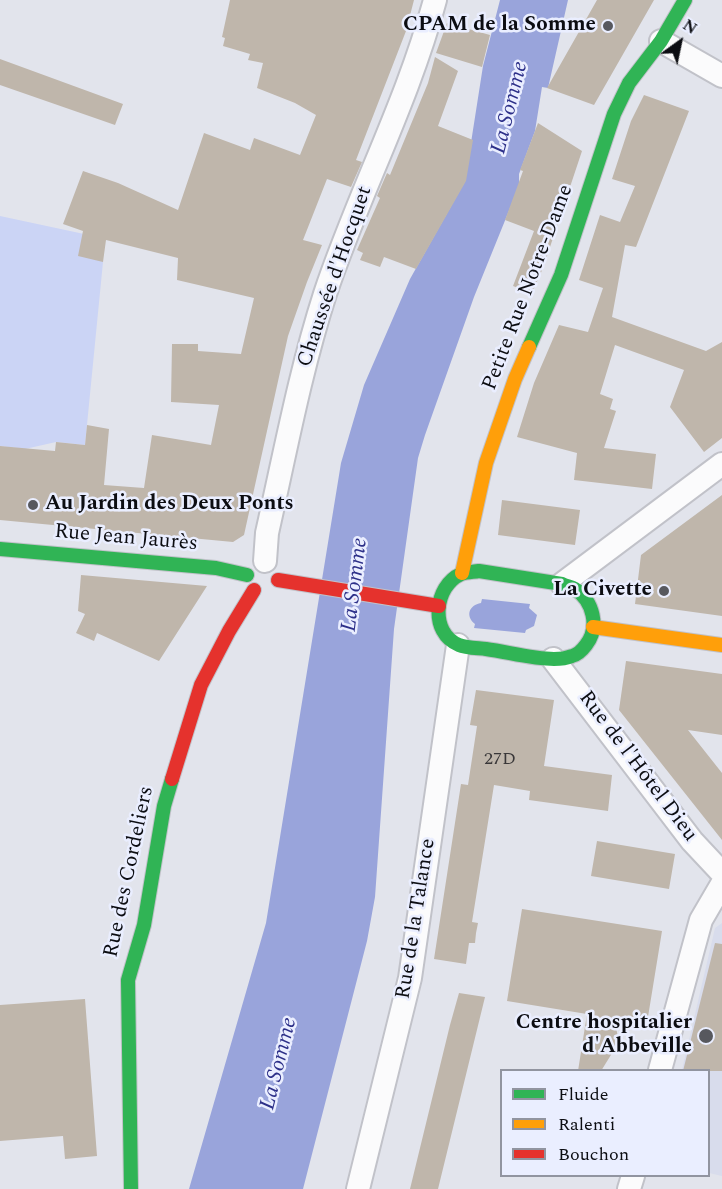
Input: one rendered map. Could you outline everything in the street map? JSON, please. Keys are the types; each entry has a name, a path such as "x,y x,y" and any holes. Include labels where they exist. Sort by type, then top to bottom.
{"street":[{"name":"Chaussée d'Hocquet","path":"263,572 267,532 308,350 326,292 414,68 435,0"},
{"name":"Petite Rue Notre-Dame","path":"462,573 486,463 514,379 561,275 614,114 629,83 661,41 685,0"},
{"path":"661,41 722,76"},
{"path":"562,584 722,464"},
{"name":"Rue Jean Jaurès","path":"0,549 263,572 303,584 439,606"},
{"path":"479,571 562,584 575,589 589,603 593,615 593,627 587,644 574,656 553,659 458,645 447,635 439,621 439,606 446,585 462,573 479,571"},
{"path":"263,572 276,585 268,591 254,590 247,581 263,572"},
{"name":"Rue des Cordeliers","path":"131,1185 128,980 144,925 164,806 201,685 229,631 254,590"},
{"path":"593,627 722,645"},
{"name":"Rue de la Talance","path":"358,1189 410,978 458,645"},
{"name":"Rue de l'Hôtel Dieu","path":"553,659 692,841 722,873"},
{"path":"661,1069 701,920 722,884"}],"shaded area":[{"path":"0,216 98,237 103,262 85,445 56,442 25,449 0,446"},
{"name":"Centre hospitalier d'Abbeville","path":"722,923 722,1176 710,1173 710,1069 682,1069 715,928"}],"water":[{"name":"La Somme","path":"500,0 568,0 548,88 542,87 535,131 519,174 519,186 474,297 418,458 394,629 375,897 367,941 303,1189 189,1189 266,923 341,463 364,385 410,279 465,181 483,66"},
{"path":"482,599 530,604 529,608 537,615 534,626 525,633 474,628 475,624 469,614 471,608 481,603"}],"building":[{"path":"230,0 414,0 406,31 356,160 362,162 351,187 327,179 303,240 322,245 288,336 244,535 233,542 0,520 0,446 55,451 56,442 85,445 87,425 109,429 104,485 144,488 152,435 211,445 219,405 171,402 172,344 198,344 198,351 241,354 254,298 177,280 178,258 106,240 103,262 78,256 83,231 63,224 83,171 118,183 178,210 204,133 250,150 254,138 300,155 316,115 295,103 257,88 263,63 248,60 250,54 223,46 225,38 222,37"},
{"path":"597,0 654,0 594,105 547,88"},
{"path":"447,23 490,35 482,67 436,53"},
{"path":"435,57 458,71 438,126 473,140 466,181 416,269 384,257 380,267 360,260 363,253 357,250 380,198 377,196 387,173 390,175 428,83"},
{"path":"0,59 123,104 115,125 0,85"},
{"path":"644,95 689,111 636,247 625,245 612,317 706,351 722,342 722,438 704,452 670,407 684,370 615,345 600,394 613,399 610,409 616,411 604,448 656,454 652,489 574,480 577,453 517,437 534,383 559,325 588,332 603,288 579,280 600,215 620,222 635,186 612,179 631,121"},
{"path":"538,123 582,151 543,268 532,293 513,286 534,231 505,220 523,171 520,170"},
{"path":"722,495 722,616 635,604 641,555"},
{"path":"502,500 580,510 575,545 498,535"},
{"path":"81,575 207,586 159,661 97,633 94,641 76,633 85,614 78,611"},
{"path":"626,661 722,674 722,735 688,730 722,773 722,840 619,710"},
{"path":"476,690 554,700 544,766 612,775 608,811 529,800 530,791 494,785 472,922 478,923 475,943 469,943 466,964 434,959 461,784 468,785 477,726 470,725"},
{"path":"597,841 675,854 669,889 591,876"},
{"path":"522,909 662,931 647,1023 614,1018 619,1042 602,1069 578,1069 587,1014 507,1001"},
{"path":"715,943 722,944 722,1071 684,1069"},
{"path":"459,993 485,997 438,1189 410,1189 450,1025"},
{"path":"85,999 97,1156 65,1159 63,1136 0,1141 0,1005"}],"traffic: fast":[{"path":"529,347 561,275 614,114 629,83 661,41 685,0"},
{"path":"0,549 216,568 247,575"},
{"path":"479,571 562,584 575,589 586,600 592,615 593,630 586,645 574,655 561,659 546,659 465,647 449,639 439,620 441,599 445,588 463,573 479,571"},
{"path":"131,1189 128,980 144,925 164,806 172,779"}],"traffic: slow":[{"path":"462,573 486,463 515,379 529,347"},
{"path":"593,627 722,645"}],"traffic: jam":[{"path":"278,580 439,606"},
{"path":"172,779 201,685 229,631 254,590"}],"place":[{"name":"CPAM de la Somme","path":"608,26"},
{"name":"Au Jardin des Deux Ponts","path":"33,505"},
{"name":"La Civette","path":"664,591"},
{"name":"Centre hospitalier d'Abbeville","path":"706,1036"}]}
